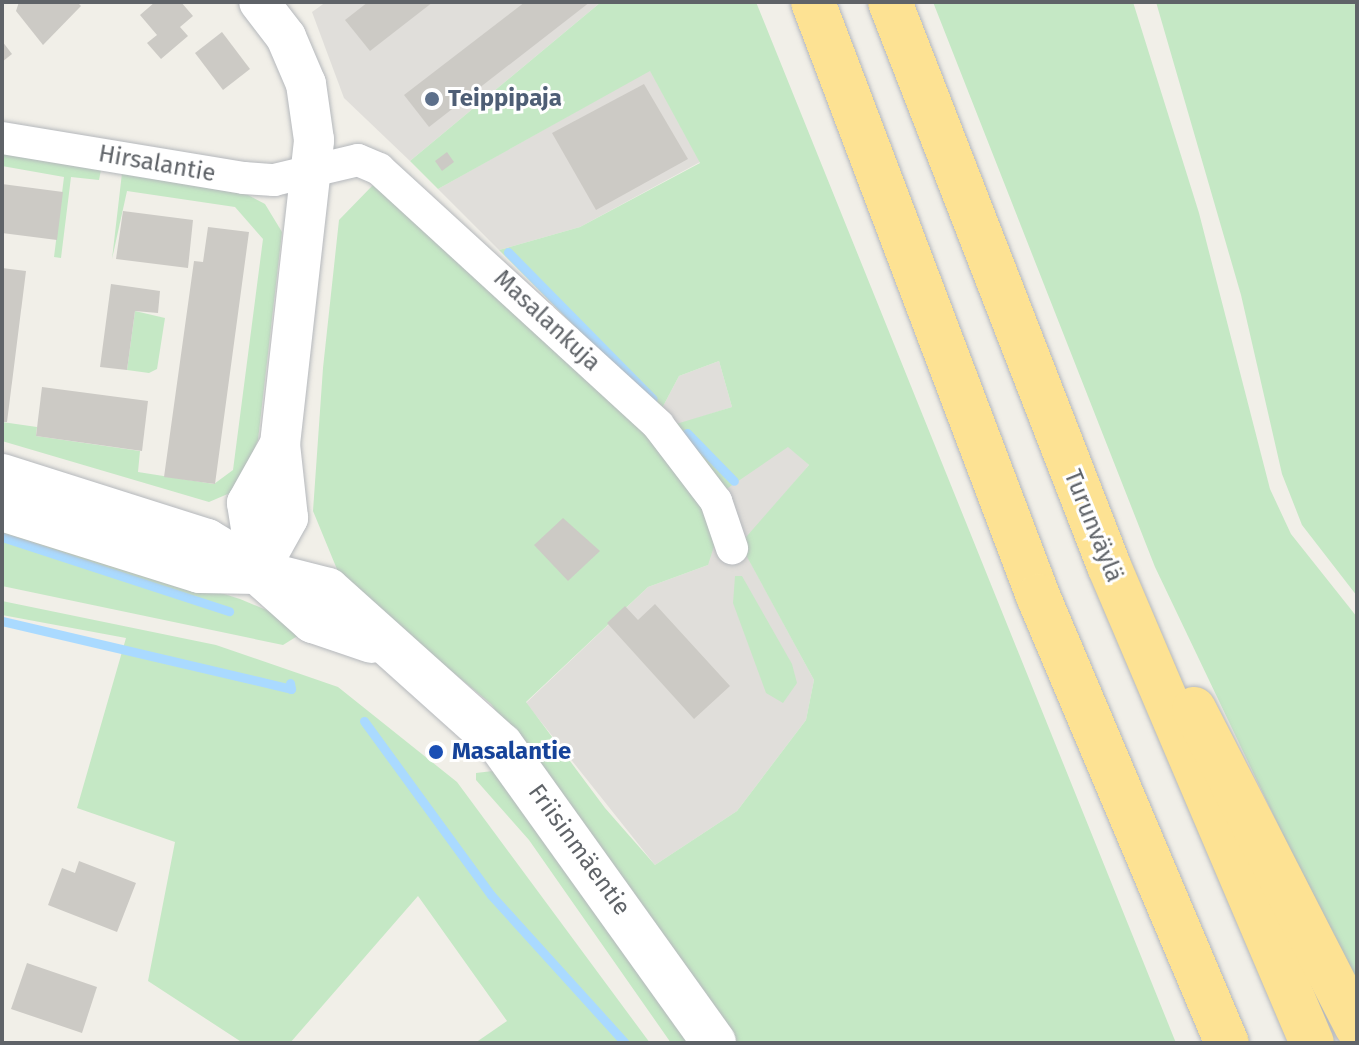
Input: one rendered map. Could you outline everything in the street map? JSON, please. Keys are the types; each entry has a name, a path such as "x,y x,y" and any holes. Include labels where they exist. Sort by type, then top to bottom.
{"highway":[{"path":"813,2 1038,596 1222,1035"},
{"name":"Turunväylä","path":"890,2 1109,566 1312,1043"},
{"path":"1109,566 1235,777 1357,1027"}],"main road":[{"name":"Friisinmäentie","path":"2,476 207,541 258,572"},
{"name":"Friisinmäentie","path":"2,509 200,571 258,572 328,590 385,645 501,745 714,1043"}],"street":[{"path":"258,572 247,503 280,444 312,169 306,84 286,37 259,2"},
{"name":"Hirsalantie","path":"2,138 244,178 312,169"},
{"name":"Masalankuja","path":"312,169 358,160 414,196 658,425 716,501 732,548"}],"shaded area":[{"path":"326,2 601,2 410,161 344,98 312,12"},
{"path":"650,70 700,162 580,227 499,250 438,189"},
{"path":"719,361 732,407 673,426 725,489 788,446 809,465 741,545 814,680 806,720 737,811 655,865 526,703 648,587 708,565 660,412 679,376"}],"green space":[{"path":"601,2 756,2 1176,1043 736,1043 491,704 341,579 313,511 323,368 339,220 373,185 594,379 697,491 716,540 708,565 648,587 526,702 605,808 655,865 737,811 806,720 814,680 740,544 809,465 788,447 725,490 673,425 732,407 719,361 679,376 660,412 499,250 580,227 700,163 650,71 438,189 410,161"},
{"path":"933,2 1133,2 1199,213 1270,489 1291,534 1357,617 1357,990 1155,567"},
{"path":"1156,2 1357,2 1357,596 1302,525 1282,474 1241,295"},
{"path":"2,151 101,170 99,180 71,177 61,258 54,257 64,177 2,166"},
{"path":"122,173 248,195 265,204 282,232 258,440 237,490 209,502 2,441 2,422 37,427 36,436 140,451 138,472 214,484 233,470 263,239 235,207 127,191 112,259"},
{"path":"135,311 165,318 157,369 149,373 127,370"},
{"path":"2,524 240,599 283,617 299,635 283,645 2,586"},
{"path":"735,576 742,576 792,664 797,683 783,703 766,693 733,603"},
{"path":"2,601 216,645 338,687 457,782 650,1043 475,1043 507,1021 418,896 290,1043 243,1043 148,981 175,842 77,808 126,638 2,615"},
{"path":"493,771 514,791 692,1043 671,1043 529,840 476,780 476,773"}],"building":[{"path":"19,2 77,2 81,6 43,45 16,11"},
{"path":"155,2 181,2 193,16 180,27 188,36 161,59 147,43 157,35 140,15"},
{"path":"368,2 433,2 370,51 345,20"},
{"path":"525,2 590,2 429,127 404,95"},
{"path":"222,32 250,69 223,90 195,53"},
{"path":"2,41 12,54 2,62"},
{"path":"644,84 688,159 596,210 552,133"},
{"path":"447,152 454,162 442,171 435,161"},
{"path":"2,184 63,192 57,240 2,233"},
{"path":"123,211 193,220 188,268 116,259"},
{"path":"208,227 249,232 215,484 164,477 194,261 203,262"},
{"path":"2,268 26,271 7,422 2,422"},
{"path":"111,284 160,291 158,313 135,311 127,370 100,367"},
{"path":"42,387 148,401 142,451 36,436"},
{"path":"563,518 600,551 568,581 534,545"},
{"path":"655,604 730,686 694,719 607,623 625,606 638,620"},
{"path":"79,861 136,883 117,932 48,905 62,868 75,873"},
{"path":"27,963 97,987 82,1033 11,1009"}],"waterway":[{"path":"508,252 653,399"},
{"path":"687,433 734,481"},
{"path":"2,537 229,611"},
{"path":"2,621 291,689 290,683"},
{"path":"364,721 491,895 625,1043"}],"place":[{"name":"Teippipaja","path":"432,99"},
{"name":"Masalantie","path":"436,752"}]}
